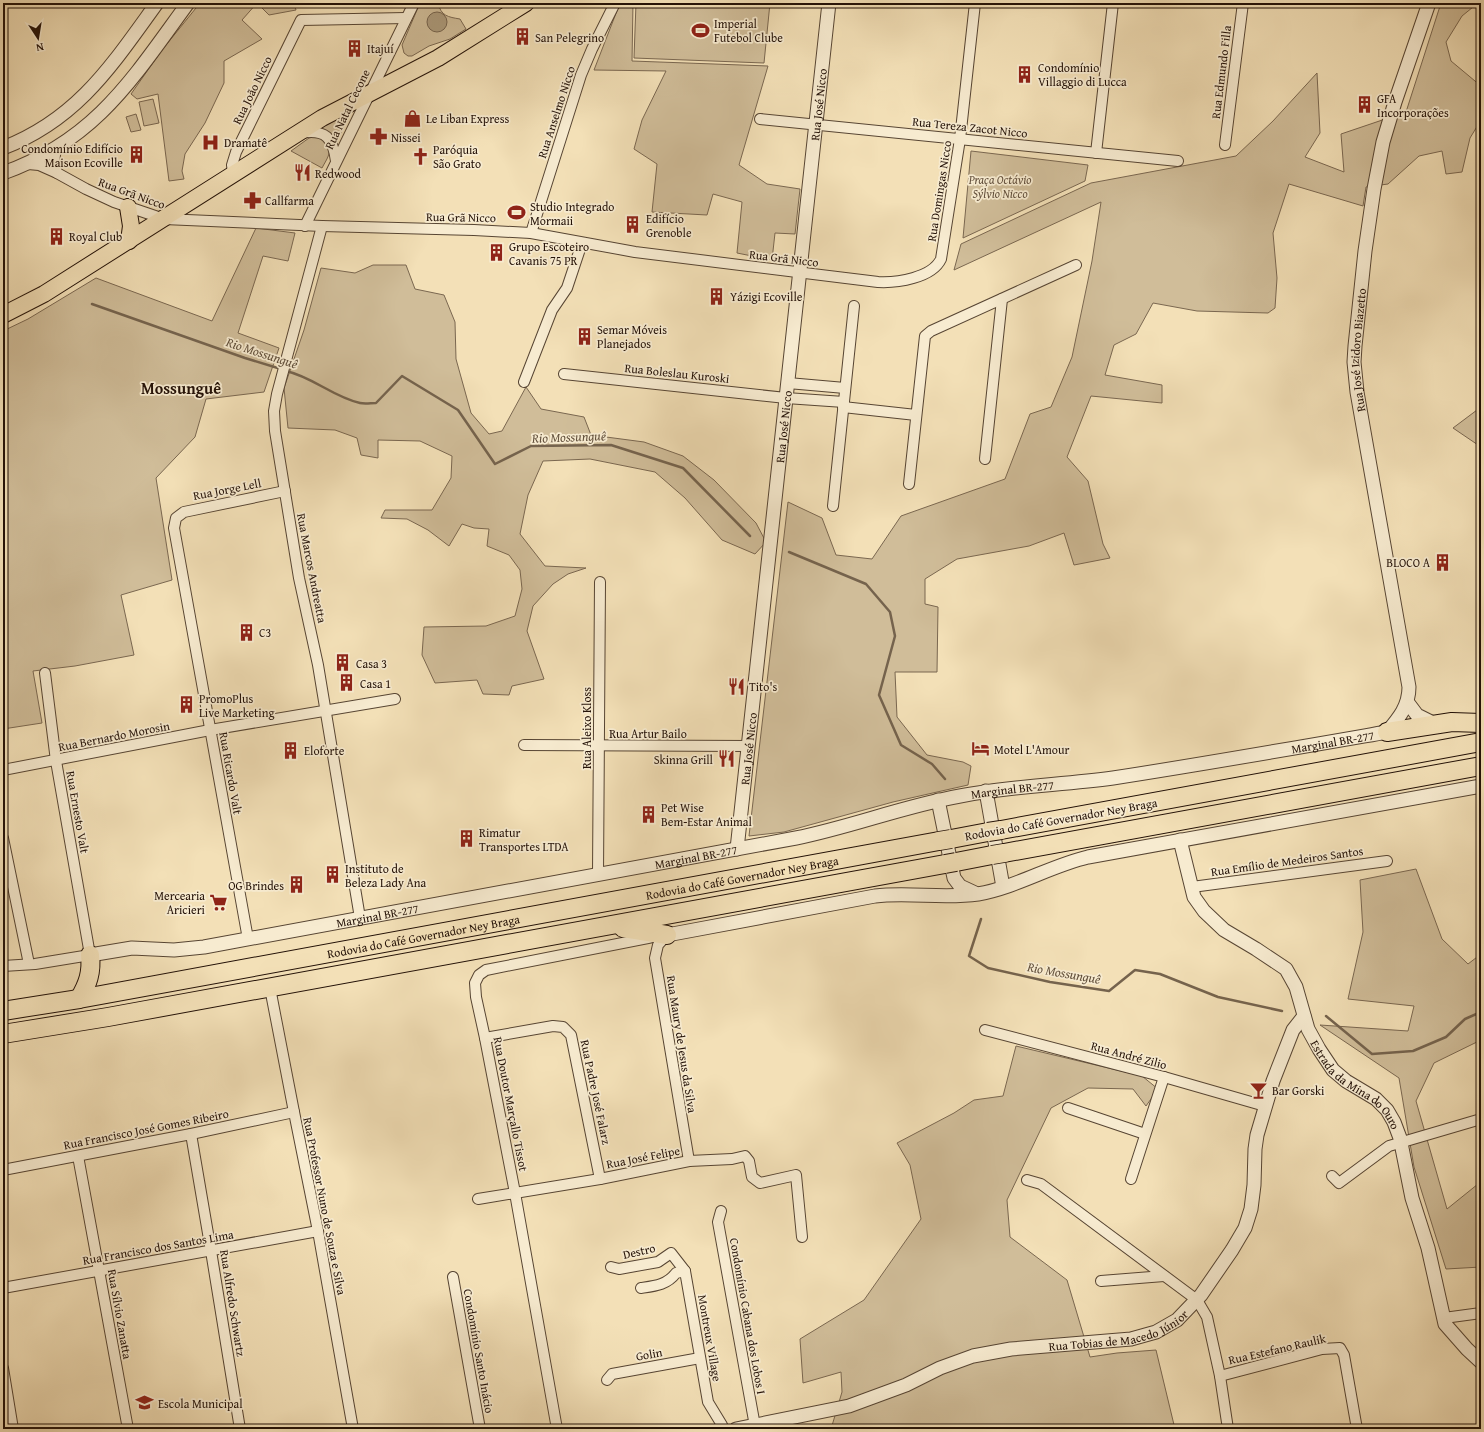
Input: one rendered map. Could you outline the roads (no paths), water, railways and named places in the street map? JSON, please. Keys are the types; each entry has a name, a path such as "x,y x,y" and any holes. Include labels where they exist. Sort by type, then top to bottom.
{"highway":[{"path":"1386,732 1435,724 1460,722 1481,723"},
{"name":"Rodovia do Café Governador Ney Braga","path":"3,1011 79,999 1481,742"},
{"name":"Rodovia do Café Governador Ney Braga","path":"3,1034 80,1022 270,988 1481,766"},
{"path":"608,926 667,935"},
{"path":"79,999 89,980 91,971 90,955"}],"main road":[{"path":"3,315 44,294 340,107 444,55 526,3"},
{"path":"128,207 131,226 129,241"}],"street":[{"path":"6,144 26,138 53,123 76,104 109,69 157,3"},
{"path":"3,174 28,164 57,148 92,122 121,93 188,3"},
{"name":"Rua Natal Cecone","path":"305,226 414,3"},
{"name":"Rua Anselmo Nicco","path":"531,234 581,75 615,3"},
{"name":"Rua José Nicco","path":"737,849 829,3"},
{"name":"Rua Domingas Nicco","path":"939,264 960,139 975,3"},
{"path":"1096,152 1113,3"},
{"name":"Rua Edmundo Filla","path":"1225,145 1243,3"},
{"name":"Rua José Izidoro Biazetto","path":"1386,732 1398,720 1408,703 1409,687 1357,392 1354,362 1366,243 1381,150 1395,102 1429,3"},
{"name":"Rua João Nicco","path":"233,174 232,165 236,152 301,20 406,18"},
{"name":"Rua Tereza Zacot Nicco","path":"760,119 1178,161"},
{"path":"296,134 314,132 326,135 333,144 336,161"},
{"path":"57,148 54,157 57,173"},
{"name":"Rua Grã Nicco","path":"28,164 39,166 57,173 93,192 128,207 164,219 305,226 487,231 531,234 635,252 800,273 888,282 910,279 928,272 939,264"},
{"name":"Rua Marcos Andreatta","path":"322,226 275,403 274,421 296,566 317,660 360,918"},
{"path":"524,382 552,310 567,288 582,243"},
{"path":"909,484 925,336 931,331 1076,264"},
{"path":"985,459 1002,299"},
{"path":"833,506 854,306"},
{"name":"Rua Boleslau Kuroski","path":"564,374 843,404 916,415"},
{"path":"788,382 845,388"},
{"name":"Rua Jorge Lell","path":"176,518 180,514 189,510 285,491"},
{"name":"Rua Ricardo Valt","path":"176,518 174,534 248,939"},
{"name":"Rua Aleixo Kloss","path":"598,875 600,582"},
{"name":"Rua Ernesto Valt","path":"45,674 56,761 90,955"},
{"name":"Rua Bernardo Morosin","path":"3,770 56,761 210,730 395,699"},
{"path":"1408,703 1417,715 1435,724"},
{"name":"Marginal BR-277","path":"3,966 29,964 132,948 183,950 816,834 938,800 986,791 1111,778 1386,732"},
{"name":"Rua Artur Bailo","path":"524,745 749,746"},
{"path":"667,935 875,896 899,894 950,896 978,894 1003,887 1078,859 1481,786"},
{"path":"986,791 1003,887"},
{"path":"938,800 954,878 960,886 978,894"},
{"path":"3,838 29,964"},
{"name":"Estrada da Mina do Ouro","path":"1180,840 1194,897 1204,911 1224,930 1286,969 1296,987 1308,1029 1319,1050 1333,1070 1346,1082 1376,1099 1387,1110 1394,1122 1401,1143 1416,1215 1428,1248 1445,1324 1467,1349 1481,1362"},
{"name":"Rua Emílio de Medeiros Santos","path":"1192,888 1387,861"},
{"name":"Rua Doutor Marçallo Tissot","path":"557,1429 515,1193 476,997 475,984 479,975 486,970 667,935"},
{"name":"Rua Maury de Jesus da Silva","path":"667,935 658,945 655,958 688,1161"},
{"name":"Rua Professor Nuno de Souza e Silva","path":"270,988 318,1230 354,1429"},
{"name":"Rua Tobias de Macedo Júnior","path":"736,1429 849,1406 906,1385 940,1368 973,1356 1011,1348 1131,1339 1156,1332 1177,1320 1197,1300 1232,1250 1245,1228 1251,1208 1257,1135 1273,1080 1293,1030 1304,1016"},
{"name":"Rua Padre José Falarz","path":"485,1038 553,1026 563,1028 571,1035 600,1179"},
{"name":"Rua André Zilio","path":"985,1030 1164,1077 1266,1106"},
{"path":"1131,1179 1164,1077"},
{"path":"1068,1108 1146,1134"},
{"name":"Rua Francisco José Gomes Ribeiro","path":"3,1170 191,1134 294,1112"},
{"path":"1332,1176 1339,1183 1389,1146 1481,1119"},
{"name":"Rua Alfredo Schwartz","path":"191,1134 212,1251 240,1429"},
{"name":"Rua Sílvio Zanatta","path":"78,1156 128,1429"},
{"name":"Rua José Felipe","path":"478,1200 600,1179 688,1161 732,1159 745,1156 749,1161 752,1177 760,1183 796,1175 802,1237"},
{"path":"1027,1180 1041,1184 1197,1300 1207,1317 1220,1376 1228,1429"},
{"name":"Condomínio Cabana dos Lobos I","path":"721,1211 718,1222 755,1426"},
{"name":"Rua Francisco dos Santos Lima","path":"3,1288 212,1251 318,1230"},
{"name":"Destro","path":"611,1268 620,1269 658,1262 671,1253"},
{"name":"Montreux Village","path":"671,1253 685,1271 708,1402 722,1425 722,1429"},
{"path":"641,1288 662,1285 673,1278 676,1273 685,1271"},
{"name":"Condomínio Santo Inácio","path":"453,1276 480,1429"},
{"path":"1101,1281 1164,1276"},
{"path":"1444,1318 1481,1314"},
{"name":"Rua Estefano Raulik","path":"1220,1376 1322,1349 1340,1348 1344,1355 1357,1429"},
{"name":"Golin","path":"607,1380 612,1374 700,1358"},
{"path":"3,1368 13,1429"}],"waterway":[{"name":"Rio Mossunguê","path":"92,304 245,358 281,369"},
{"name":"Rio Mossunguê","path":"286,371 296,374 341,396 360,403 376,403 402,376 458,410 495,464 531,446 611,445 683,468 750,536"},
{"name":"Rio Mossunguê","path":"789,552 866,584 890,612 895,636 879,695 901,745 932,764 945,779"},
{"name":"Rio Mossunguê","path":"981,919 969,956 988,968 1050,982 1109,991 1135,970 1160,974 1218,997 1282,1011"},
{"name":"Rio Mossunguê","path":"1326,1016 1372,1054 1413,1051 1446,1037 1465,1019 1481,1012"}],"place":[{"name":"Imperial Futebol Clube","path":"701,30"},
{"name":"San Pelegrino","path":"522,37"},
{"name":"Itajuí","path":"354,48"},
{"name":"Condomínio Villaggio di Lucca","path":"1025,74"},
{"name":"GFA Incorporações","path":"1364,105"},
{"name":"Le Liban Express","path":"413,118"},
{"name":"Nissei","path":"378,137"},
{"name":"Dramatê","path":"211,142"},
{"name":"Condomínio Edifício Maison Ecoville","path":"136,155"},
{"name":"Paróquia São Grato","path":"420,156"},
{"name":"Redwood","path":"302,173"},
{"name":"Callfarma","path":"252,200"},
{"name":"Studio Integrado Mormaii","path":"517,213"},
{"name":"Edifício Grenoble","path":"633,225"},
{"name":"Royal Club","path":"56,236"},
{"name":"Grupo Escoteiro Cavanis 75 PR","path":"496,253"},
{"name":"Yázigi Ecoville","path":"717,296"},
{"name":"Semar Móveis Planejados","path":"584,336"},
{"name":"BLOCO A","path":"1443,562"},
{"name":"C3","path":"246,632"},
{"name":"Casa 3","path":"343,663"},
{"name":"Casa 1","path":"347,683"},
{"name":"Tito's","path":"736,686"},
{"name":"PromoPlus Live Marketing","path":"186,705"},
{"name":"Motel L'Amour","path":"981,749"},
{"name":"Eloforte","path":"291,750"},
{"name":"Skinna Grill","path":"726,759"},
{"name":"Pet Wise Bem-Estar Animal","path":"648,814"},
{"name":"Rimatur Transportes LTDA","path":"466,839"},
{"name":"Instituto de Beleza Lady Ana","path":"332,875"},
{"name":"OG Brindes","path":"297,885"},
{"name":"Mercearia Aricieri","path":"218,902"},
{"name":"Bar Gorski","path":"1259,1090"},
{"name":"Escola Municipal","path":"145,1403"}],"district":[{"name":"Mossunguê","path":"181,388"}],"park label":[{"name":"Praça Octávio Sýlvio Nicco","path":"1000,186"}]}
